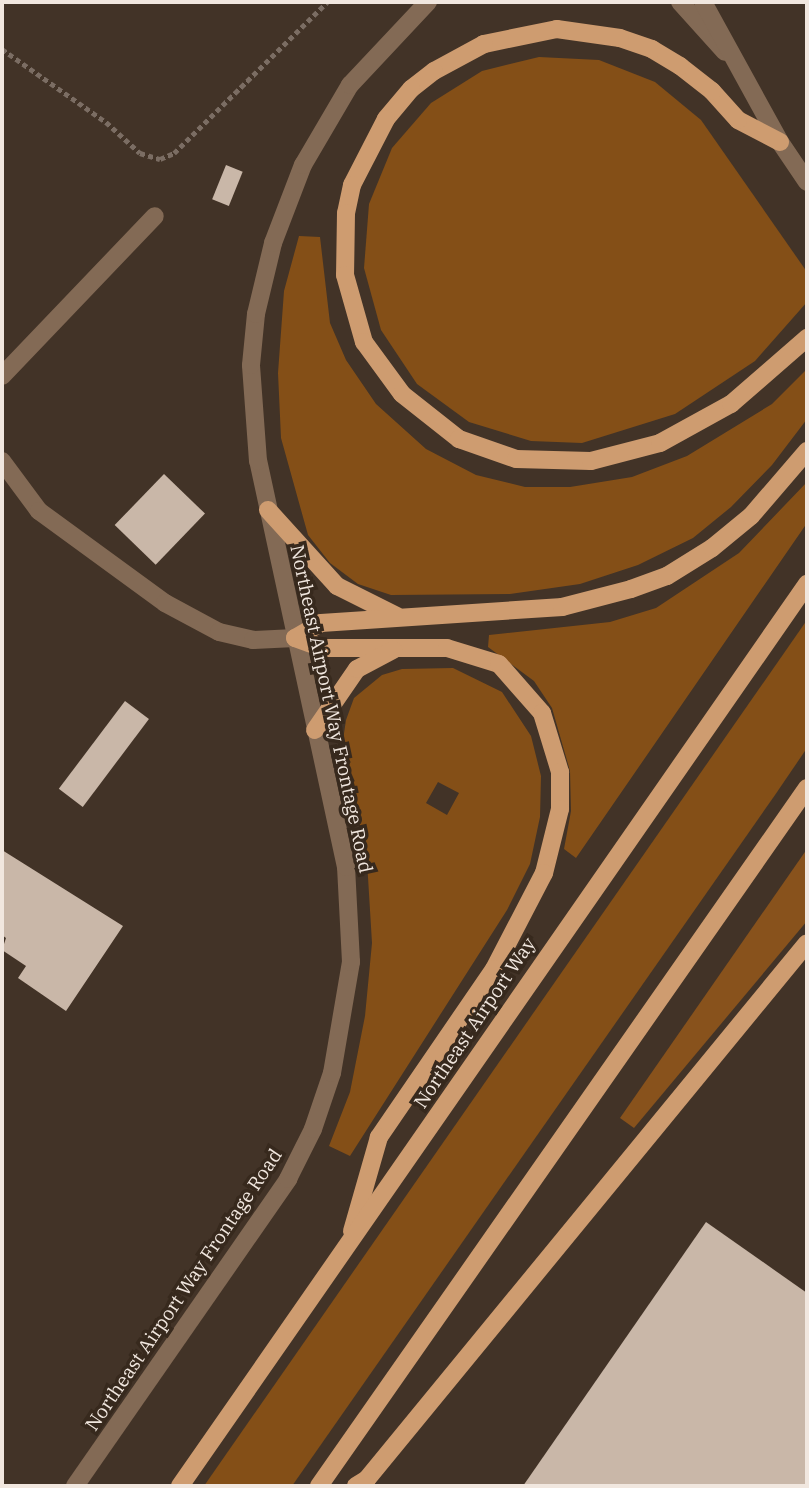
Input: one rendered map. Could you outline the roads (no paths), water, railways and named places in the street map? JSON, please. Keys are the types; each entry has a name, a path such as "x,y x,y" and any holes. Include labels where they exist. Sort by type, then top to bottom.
{"main road":[{"path":"780,142 738,120 702,83 642,46 601,34 557,29 484,44 411,89 380,129 352,185 346,213 345,275 364,342 402,394 459,439 516,459 592,461 660,443 731,404 807,338"},
{"path":"295,638 321,624 382,622 397,616 562,607 667,576 712,548 751,516 807,451"},
{"path":"268,510 337,586 397,616"},
{"name":"Northeast Airport Way","path":"180,1486 807,584"},
{"path":"295,638 323,648 474,652 499,664 522,685 542,713 554,743 560,809 544,873 500,958 379,1137 347,1248"},
{"path":"315,730 357,669 399,648"},
{"path":"319,1486 807,788"},
{"path":"356,1486 368,1479 807,943"}],"street":[{"name":"Northeast Airport Way Frontage Road","path":"75,1486 288,1179 323,1104 347,1000 350,916 346,867 268,510 252,416 251,365 256,314 273,243 322,129 375,54 428,2"},
{"path":"680,2 735,62"},
{"path":"703,2 780,142 807,181"},
{"path":"2,376 155,216"},
{"path":"2,461 50,521 175,608 219,632 253,640 295,638"}]}
